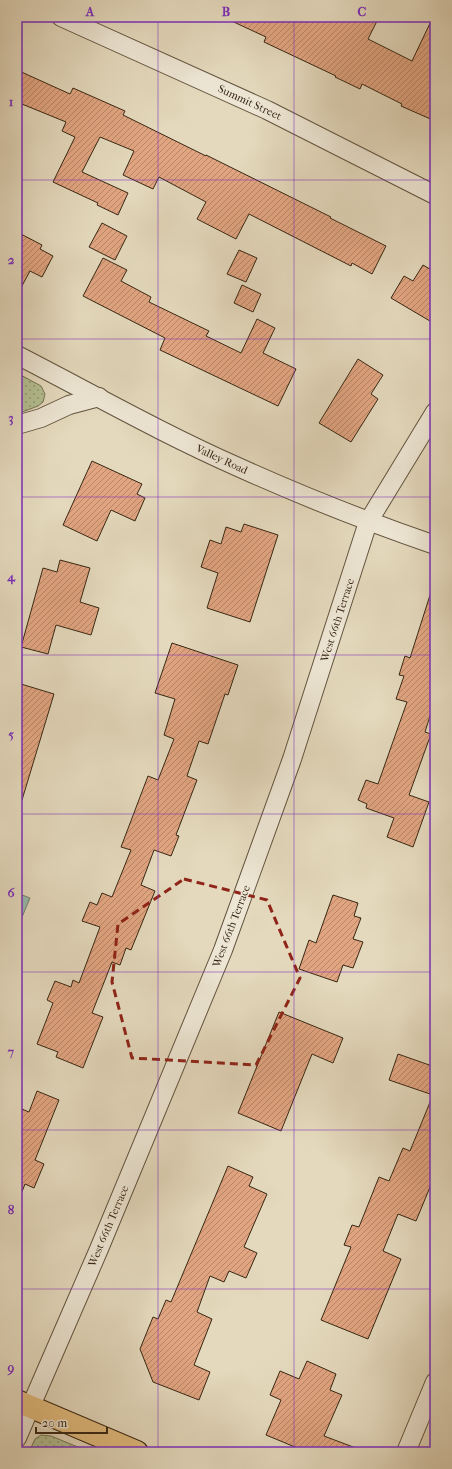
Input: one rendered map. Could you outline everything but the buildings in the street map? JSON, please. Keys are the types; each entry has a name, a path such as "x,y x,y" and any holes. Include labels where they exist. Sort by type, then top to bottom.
{"main road":[{"path":"24,1404 137,1452"}],"street":[{"name":"Summit Street","path":"61,17 267,110 435,195"},
{"name":"Valley Road","path":"17,355 176,438 238,468 368,522 435,545"},
{"path":"17,426 69,405 99,397"},
{"name":"West 66th Terrace","path":"17,1438 24,1404 99,1249 223,950 292,759 368,522 435,412"},
{"path":"406,1452 435,1382"}],"highlighted area":[{"path":"184,879 267,900 300,978 256,1065 132,1058 112,982 118,924"}],"green space":[{"path":"17,373 41,386 45,394 43,402 38,406 17,414"},
{"path":"41,1435 51,1436 90,1452 29,1452 35,1439"}],"water":[{"path":"17,893 30,898 17,929"}]}
